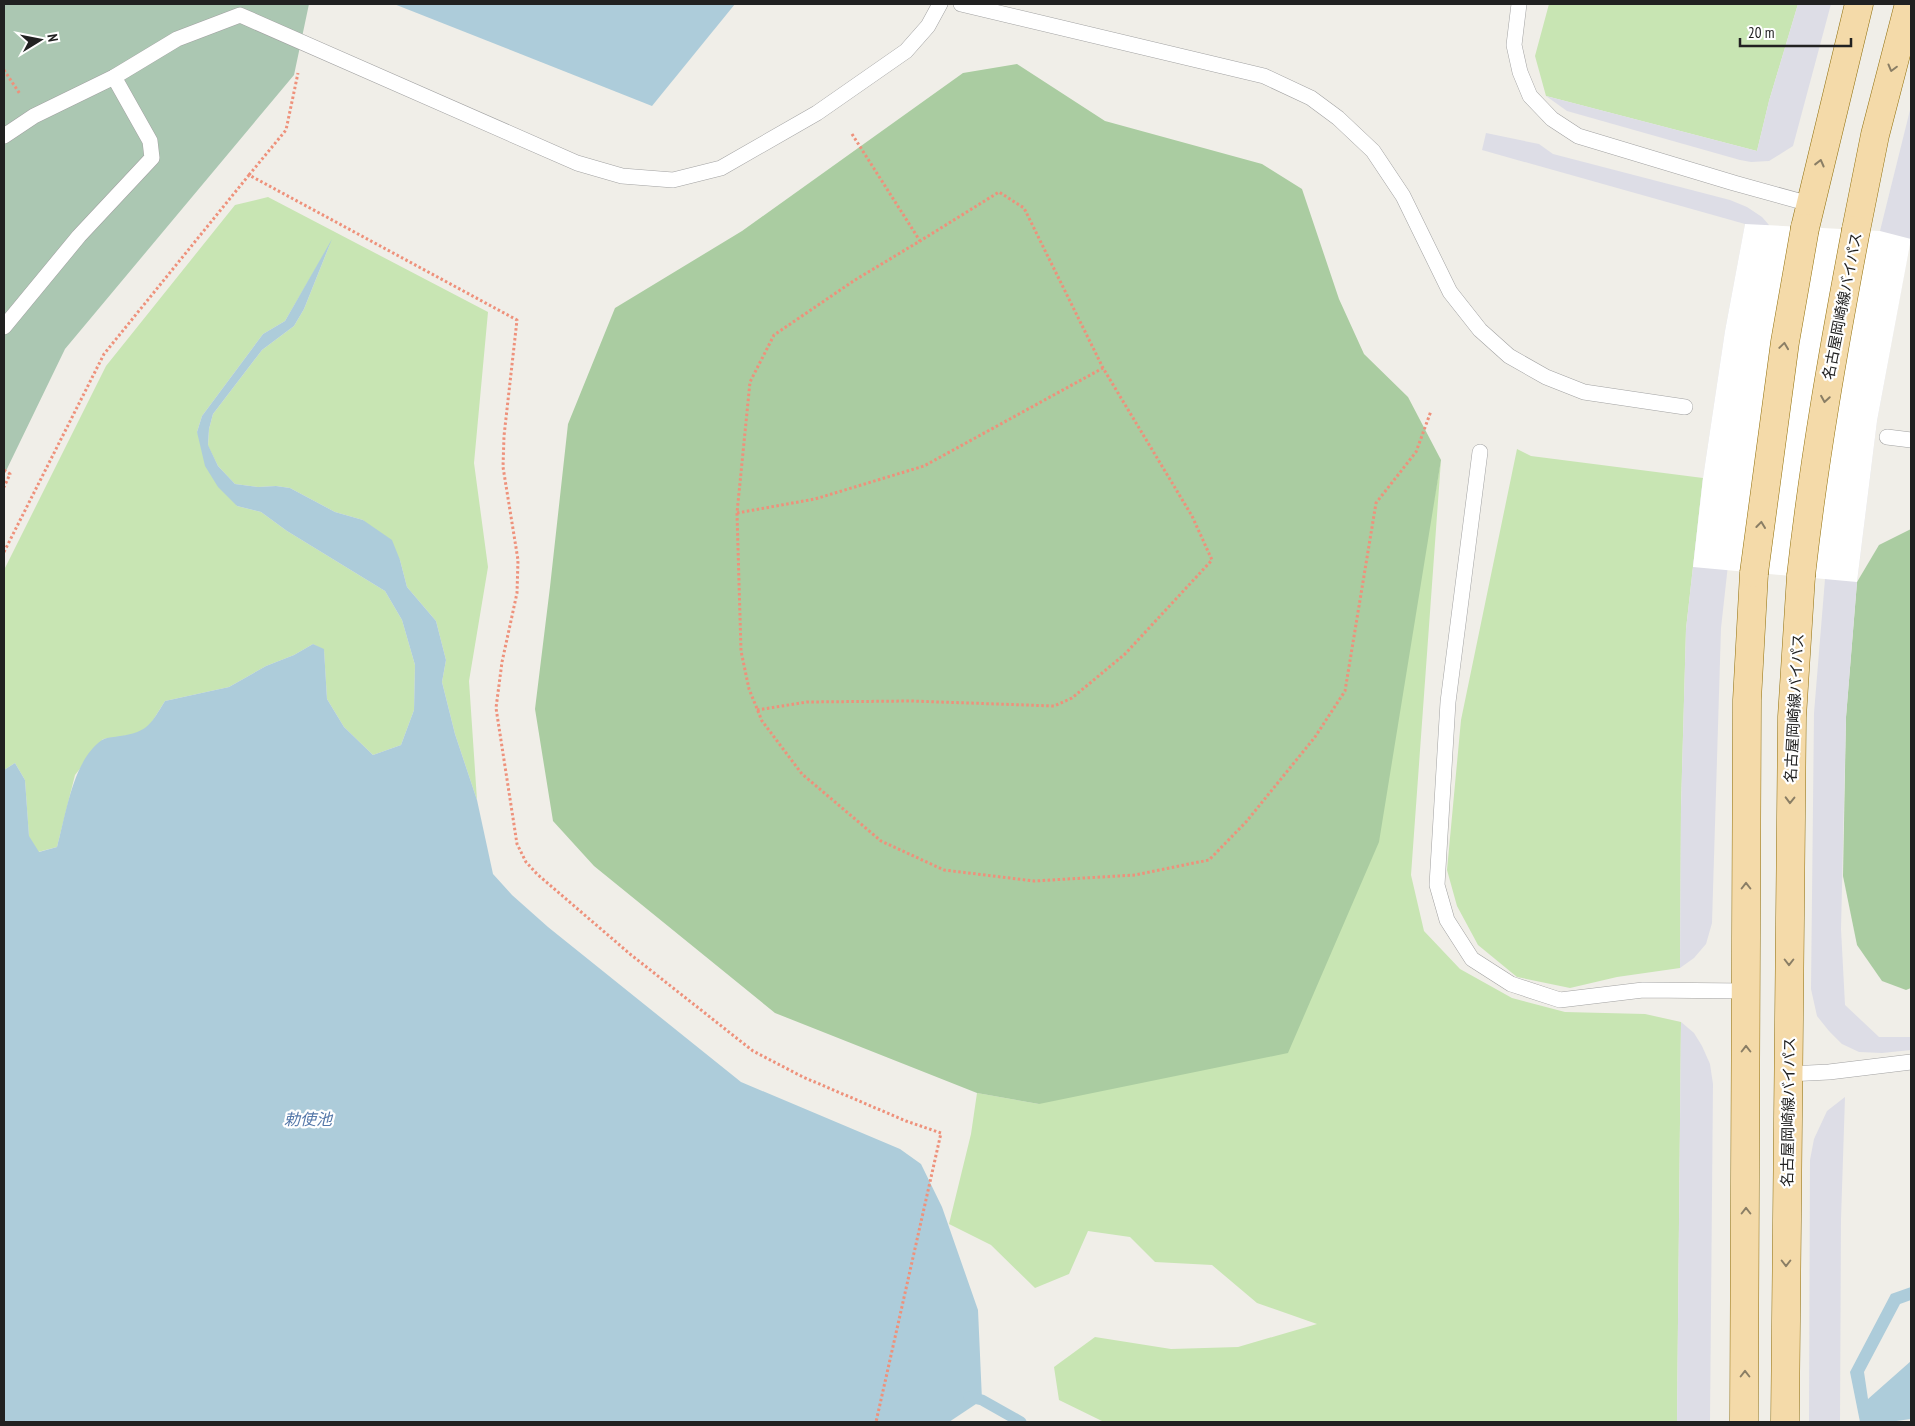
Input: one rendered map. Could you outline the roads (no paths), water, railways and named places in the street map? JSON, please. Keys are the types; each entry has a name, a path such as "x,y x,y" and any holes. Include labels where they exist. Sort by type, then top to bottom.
{"main road":[{"path":"1744,1422 1747,700 1754,573 1785,342 1808,216 1859,4"},
{"name":"名古屋岡崎線バイパス","path":"1785,1422 1792,717 1801,576 1812,483 1830,366 1874,135 1909,4"}],"lane":[{"path":"4,136 34,116 114,78 177,39 240,9 577,163 622,176 673,180 721,168 817,113 906,51 928,26 940,4"},
{"path":"961,4 1264,76 1311,98 1338,118 1372,151 1403,196 1450,292 1480,330 1509,356 1546,378 1584,392 1685,407"},
{"path":"1519,4 1514,45 1520,72 1530,96 1552,119 1578,136 1734,183 1808,216"},
{"path":"4,327 79,236 152,158 150,141 114,78"},
{"path":"1887,436 1911,440"},
{"path":"1480,452 1448,702 1437,885 1448,920 1472,959 1510,984 1560,1000 1643,990 1746,991"},
{"path":"1788,1074 1828,1072 1911,1062"}],"water":[{"path":"394,4 735,4 652,106"},
{"name":"勅使池","path":"332,239 304,309 294,326 262,350 213,414 209,429 208,445 218,466 235,484 290,488 335,512 363,520 392,540 400,560 407,587 436,621 446,660 442,682 455,734 477,800 493,874 512,895 548,927 741,1082 900,1149 921,1164 942,1207 978,1310 982,1400 949,1422 4,1422 4,770 15,763 25,780 29,836 39,852 57,847 77,774 92,749 102,740 143,729 152,721 165,701 229,687 266,666 294,655 313,644 324,649 327,699 344,727 373,755 401,745 414,710 415,665 402,620 385,591 287,531 261,512 237,506 218,487 205,466 197,432 202,416 263,334 285,321"},
{"path":"1911,1287 1911,1300 1900,1304 1864,1372 1868,1399 1911,1361 1911,1419 1889,1422 1860,1422 1850,1372 1891,1294"}],"waterway":[{"path":"969,1397 982,1400 1021,1422"}]}
